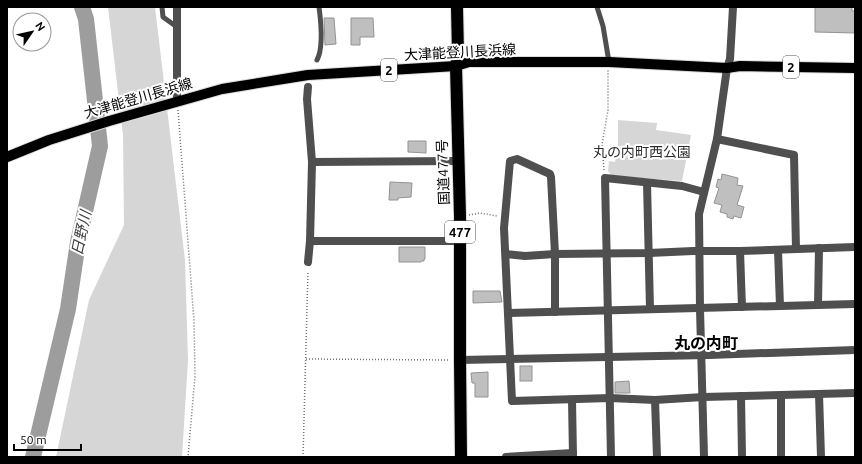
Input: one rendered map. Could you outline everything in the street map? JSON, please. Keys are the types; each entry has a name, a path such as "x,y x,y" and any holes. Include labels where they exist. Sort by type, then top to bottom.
{"highway":[{"name":"国道477号","path":"457,7 458,54 456,66 460,216 461,457"}],"main road":[{"name":"大津能登川長浜線","path":"7,157 49,140 174,101 222,89 308,75 456,66 469,62 609,62 727,68 740,66 855,68"}],"street":[{"path":"174,101 177,7"},
{"path":"704,457 699,214 717,139 727,68 730,59 733,7"},
{"path":"308,87 307,99 312,162 308,262"},
{"path":"717,139 794,155 796,249"},
{"path":"555,312 555,254 550,174 517,159 510,162 504,228 512,401 610,398 655,400 703,397 855,393"},
{"path":"312,162 458,161"},
{"path":"611,457 605,178 682,186 704,192"},
{"path":"647,183 650,309"},
{"path":"310,241 460,241"},
{"path":"506,254 524,256 855,247"},
{"path":"818,305 819,248"},
{"path":"778,250 780,306"},
{"path":"740,251 742,307"},
{"path":"509,313 607,312 650,309 700,309 855,304"},
{"path":"460,360 855,350"},
{"path":"819,394 821,457"},
{"path":"781,395 781,457"},
{"path":"741,396 742,457"},
{"path":"506,457 573,455 572,400"},
{"path":"655,400 657,457"}],"lane":[{"path":"162,7 164,17 177,27"},
{"path":"317,60 321,53 319,7"},
{"path":"597,7 603,26 609,62"}],"path":[{"path":"605,178 602,145 608,110 609,62"},
{"path":"174,101 194,321 195,376 188,457"},
{"path":"460,216 480,213 505,217"},
{"path":"303,457 308,262"},
{"path":"306,359 460,360"}],"green space":[{"path":"108,7 155,7 185,260 188,360 182,457 56,457 89,300 124,225 123,135"},
{"name":"丸の内町西公園","path":"618,120 657,123 656,130 691,135 682,181 612,176 608,171 609,161 615,162 618,144"}],"building":[{"path":"815,7 852,7 852,11 855,11 855,33 815,32"},
{"path":"324,18 334,18 336,44 325,45"},
{"path":"351,18 373,18 374,37 360,37 360,45 351,45"},
{"path":"408,141 426,141 426,153 408,152"},
{"path":"722,174 738,178 737,185 743,186 737,205 744,207 741,218 734,216 733,219 727,217 727,214 720,212 722,205 714,203 719,188 716,187 718,179 721,180"},
{"path":"390,182 412,183 411,197 398,198 398,200 389,200"},
{"path":"399,247 425,247 424,261 399,262"},
{"path":"473,291 500,291 502,302 473,303"},
{"path":"520,366 532,366 532,381 520,381"},
{"path":"488,372 488,397 475,397 475,383 472,383 471,373"},
{"path":"629,381 630,393 615,393 615,382"}],"waterway":[{"name":"日野川","path":"33,457 68,309 78,242 100,146 86,19 82,7"}],"district":[{"name":"丸の内町","path":"706,343"}]}
